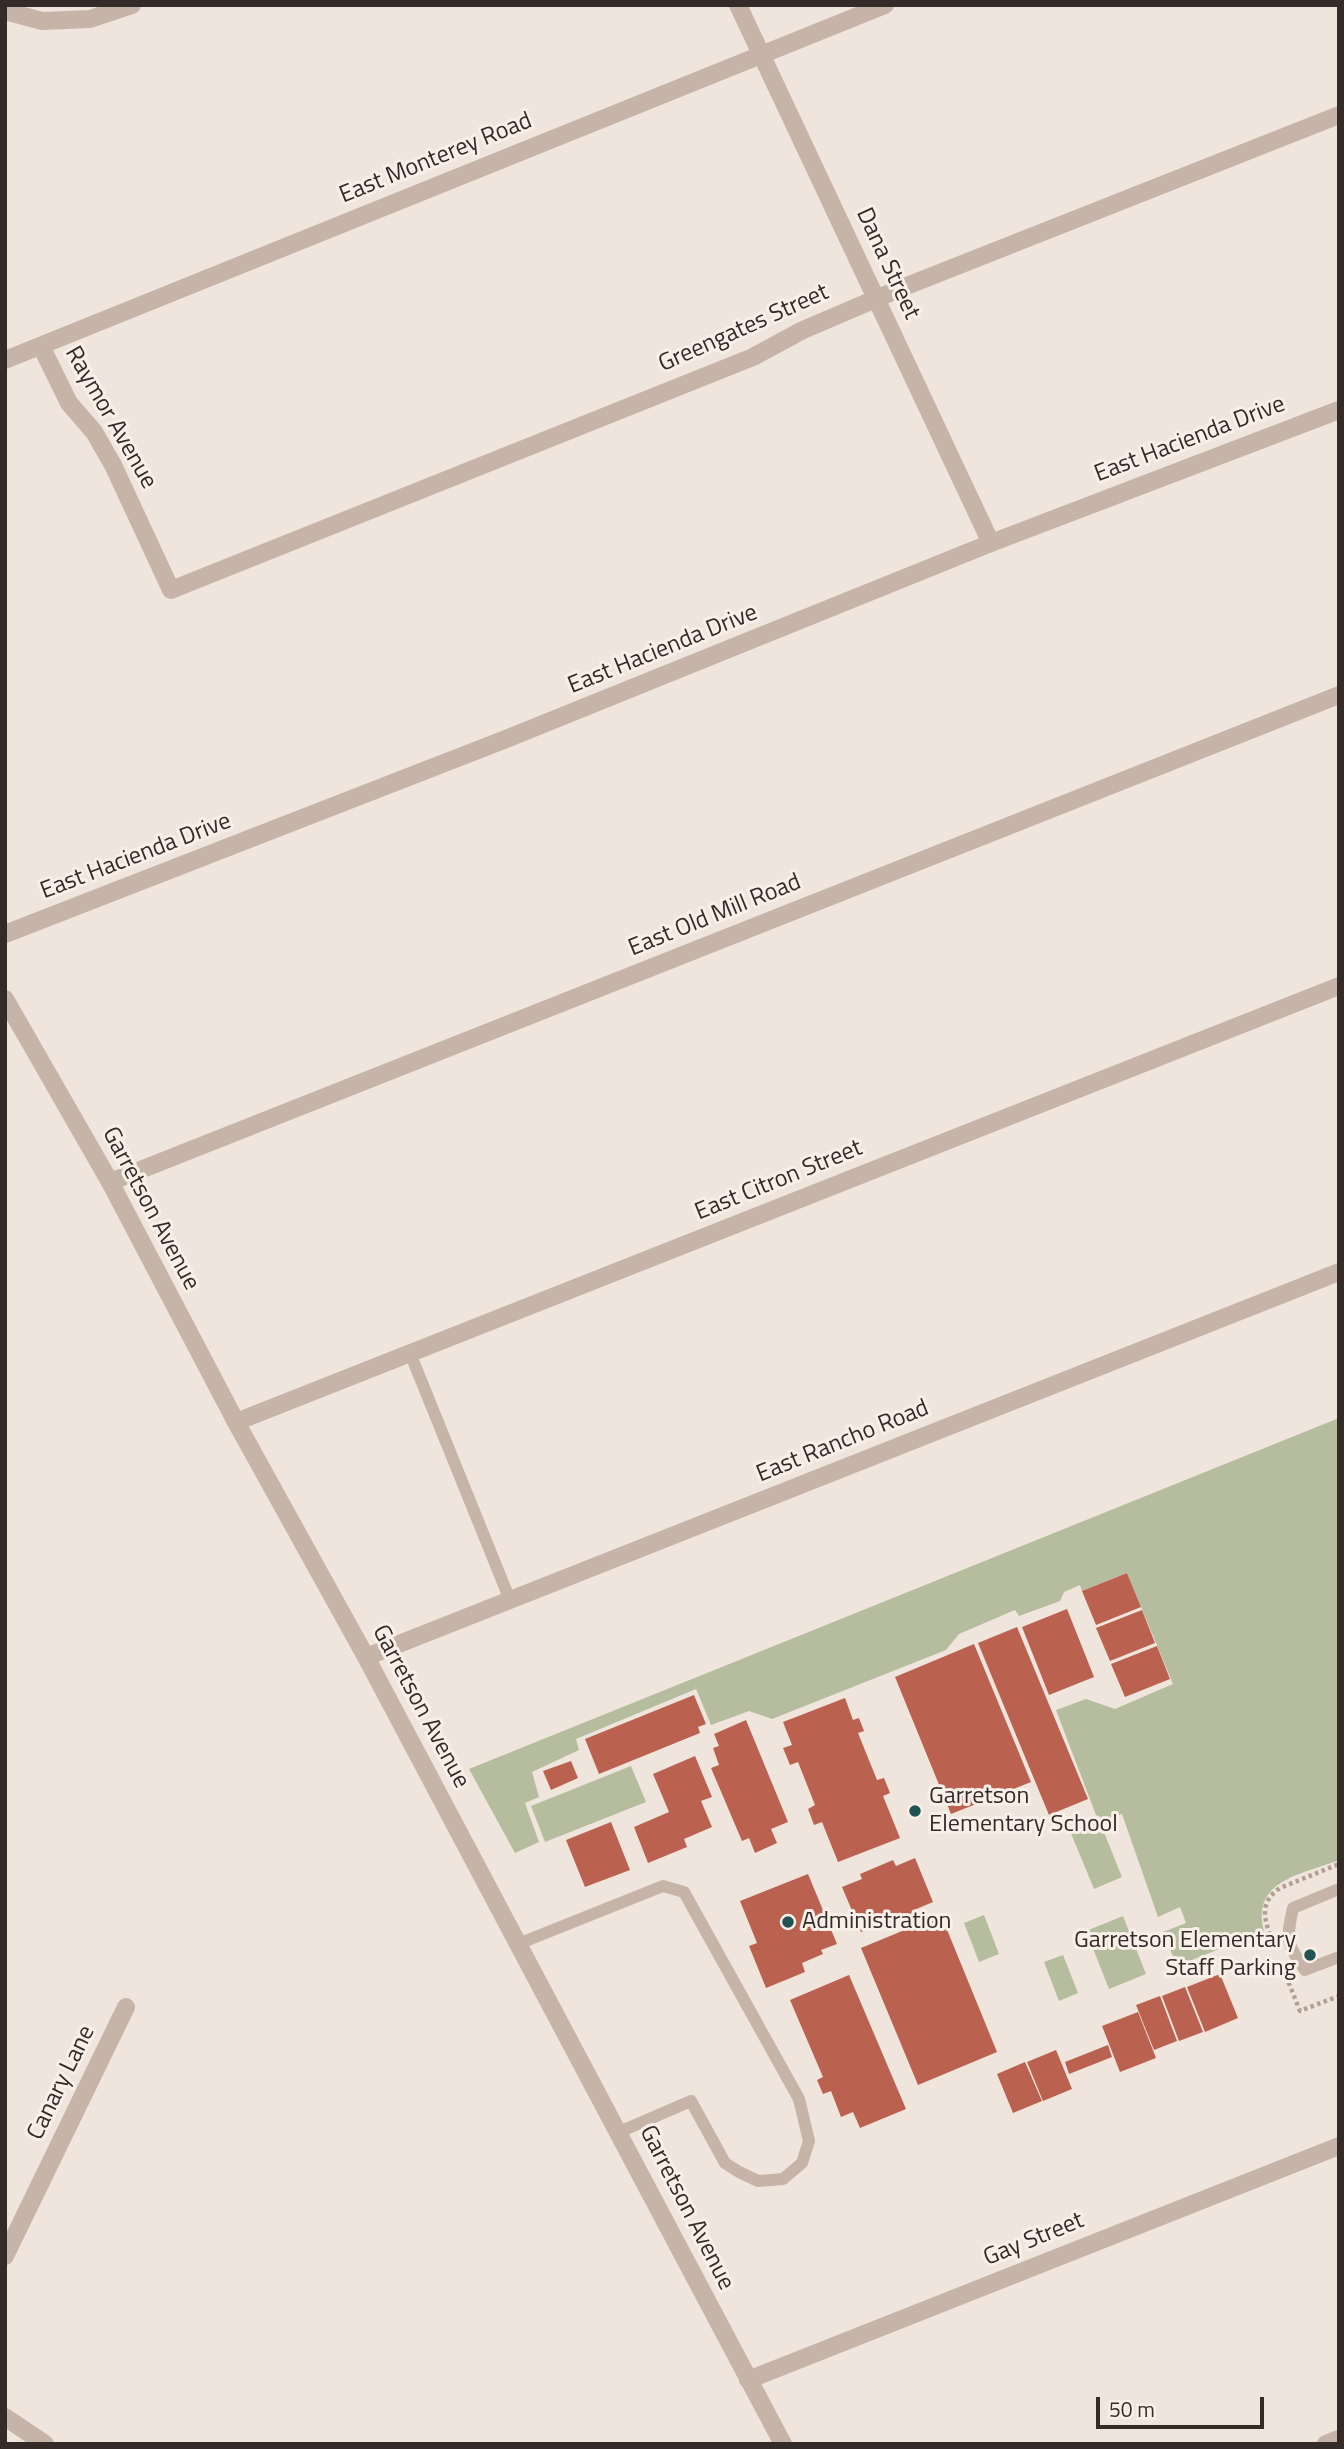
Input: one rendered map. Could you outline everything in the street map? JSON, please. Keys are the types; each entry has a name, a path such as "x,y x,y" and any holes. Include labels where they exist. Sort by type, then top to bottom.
{"street":[{"path":"5,11 43,21 90,19 132,5"},
{"name":"Dana Street","path":"738,5 991,543"},
{"name":"East Monterey Road","path":"5,360 885,5"},
{"name":"Greengates Street","path":"171,590 753,356 803,330 876,299 1339,115"},
{"name":"Raymor Avenue","path":"41,345 69,403 93,432 113,465 171,590"},
{"name":"East Hacienda Drive","path":"5,934 506,739 991,543 1339,410"},
{"name":"East Old Mill Road","path":"110,1182 1339,695"},
{"name":"East Citron Street","path":"236,1422 1339,986"},
{"name":"Garretson Avenue","path":"5,999 110,1182 236,1422 366,1657 783,2444"},
{"name":"East Rancho Road","path":"366,1657 1339,1272"},
{"name":"Canary Lane","path":"5,2256 126,2007"},
{"name":"Gay Street","path":"748,2380 1339,2146"},
{"path":"5,2417 45,2444"},
{"path":"1326,2444 1339,2439"}],"lane":[{"path":"410,1353 510,1600"},
{"path":"518,1944 663,1886 684,1892 799,2099 809,2141 802,2163 783,2179 758,2181 725,2163 691,2101 619,2132"},
{"path":"1339,1889 1293,1908 1286,1937 1305,1970 1339,1957"}],"green space":[{"path":"1339,1418 1339,1860 1295,1876 1272,1890 1265,1900 1262,1914 1264,1931 1177,1966 1163,1932 1186,1923 1180,1907 1158,1917 1122,1814 1105,1819 1096,1815 1056,1710 1086,1699 1115,1709 1173,1684 1127,1573 1082,1591 1080,1585 1064,1592 1060,1601 1019,1616 1015,1610 959,1634 946,1650 772,1719 749,1711 711,1725 696,1689 576,1739 579,1750 532,1772 539,1797 525,1803 539,1842 515,1853 469,1769"},
{"path":"631,1766 646,1802 545,1842 531,1806"},
{"path":"1099,1820 1122,1877 1094,1889 1070,1831"},
{"path":"984,1915 999,1954 979,1962 964,1923"},
{"path":"1123,1916 1146,1974 1109,1989 1086,1931"},
{"path":"1063,1955 1078,1993 1059,2001 1044,1962"}],"building":[{"path":"1127,1573 1141,1607 1096,1625 1082,1591"},
{"path":"1067,1609 1094,1677 1049,1695 1022,1627"},
{"path":"1142,1610 1155,1643 1110,1661 1096,1628"},
{"path":"1017,1627 1088,1799 1049,1815 978,1643"},
{"path":"974,1644 1031,1782 951,1814 895,1677"},
{"path":"1157,1646 1170,1679 1125,1697 1111,1664"},
{"path":"694,1695 706,1724 698,1727 700,1733 599,1774 585,1739"},
{"path":"845,1698 853,1720 859,1718 864,1731 858,1733 877,1780 884,1778 890,1793 883,1796 900,1838 838,1862 822,1822 814,1825 808,1809 815,1805 798,1762 790,1765 783,1748 792,1745 783,1722"},
{"path":"746,1720 788,1822 771,1829 777,1843 755,1853 749,1838 742,1841 711,1768 719,1765 713,1748 719,1746 714,1734"},
{"path":"695,1756 712,1797 701,1801 712,1827 684,1839 687,1847 648,1863 634,1827 669,1812 653,1774"},
{"path":"571,1761 578,1778 551,1790 543,1771"},
{"path":"611,1822 630,1870 585,1887 566,1840"},
{"path":"915,1858 933,1902 914,1910 916,1913 882,1927 880,1924 861,1932 842,1887 862,1879 860,1874 893,1860 896,1866"},
{"name":"Administration","path":"808,1874 837,1944 821,1950 823,1954 802,1963 805,1972 766,1988 749,1946 757,1943 740,1901"},
{"path":"941,1915 997,2052 918,2085 861,1948"},
{"path":"1220,1974 1238,2018 1205,2032 1187,1987"},
{"path":"849,1975 906,2109 860,2128 853,2112 841,2117 831,2091 823,2094 817,2080 823,2077 790,2000"},
{"path":"1185,1987 1203,2032 1179,2041 1162,1996"},
{"path":"1160,1996 1177,2041 1154,2050 1136,2005"},
{"path":"1138,2012 1156,2058 1120,2072 1102,2026"},
{"path":"1108,2045 1112,2057 1069,2074 1065,2062"},
{"path":"1056,2050 1072,2089 1043,2101 1027,2062"},
{"path":"1025,2062 1042,2101 1013,2113 997,2074"}],"place":[{"name":"Garretson Elementary School","path":"915,1811"},
{"name":"Administration","path":"788,1922"},
{"name":"Garretson Elementary Staff Parking","path":"1310,1955"}]}
